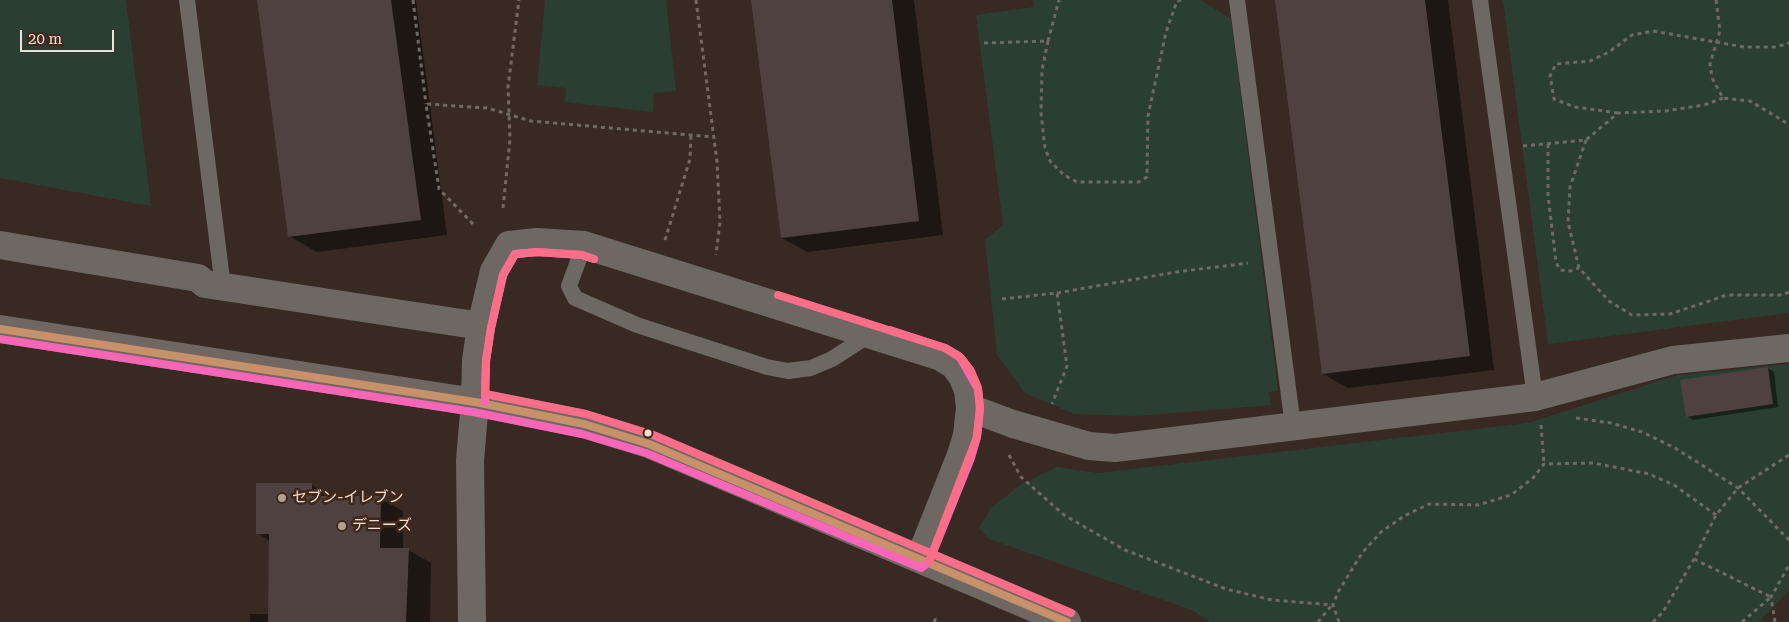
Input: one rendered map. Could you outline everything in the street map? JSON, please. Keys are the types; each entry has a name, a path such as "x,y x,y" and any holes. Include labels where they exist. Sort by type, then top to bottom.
{"main road":[{"path":"0,329 475,402 584,424 649,444 1067,622"}],"street":[{"path":"472,622 470,460 475,402 476,360 481,326 494,271 509,245 537,242 584,245 941,357 954,364 968,390 970,408 967,435 961,455 920,558"},
{"path":"0,246 198,278 205,284 223,287 481,326"},
{"path":"970,408 1013,424 1089,446 1115,448 1292,426 1538,407 1673,360 1789,348"}],"lane":[{"path":"187,0 223,287"},
{"path":"1236,0 1292,426"},
{"path":"1480,0 1538,407"},
{"path":"584,245 569,286 575,298 637,324 767,367 788,371 812,368 832,359 869,335"}],"path":[{"path":"413,0 439,188 473,224"},
{"path":"504,208 510,139 508,87 519,0"},
{"path":"696,0 713,137 720,222 716,256"},
{"path":"1059,0 1042,70 1041,113 1045,148 1050,161 1064,175 1077,182 1138,182 1146,177 1148,116 1166,32 1176,0 1182,0"},
{"path":"1716,0 1720,31 1718,43 1710,64 1712,78 1723,98"},
{"path":"1789,43 1776,47 1744,47 1653,31 1632,35 1609,52 1590,61 1556,64 1550,76 1554,99 1575,106 1618,113 1665,111 1704,106 1723,98 1750,101 1789,126"},
{"path":"984,43 1048,41"},
{"path":"426,104 487,108 531,120 713,137"},
{"path":"1618,113 1586,140 1570,188 1568,222 1579,268 1609,301 1632,315 1670,314 1727,295 1783,295 1789,292"},
{"path":"665,240 690,159 691,135"},
{"path":"1522,146 1586,140"},
{"path":"1548,144 1548,195 1556,262 1560,270 1570,271 1579,268"},
{"path":"1002,299 1057,293 1176,272 1256,262"},
{"path":"1052,406 1067,366 1057,293"},
{"path":"1318,622 1333,605 1362,553 1381,532 1404,516 1429,504 1478,505 1511,495 1533,478 1544,464 1538,407"},
{"path":"1573,418 1611,423 1642,432 1675,448 1738,488 1789,540"},
{"path":"1008,454 1021,477 1064,515 1125,550 1226,589 1272,600 1333,605"},
{"path":"1653,622 1663,612 1694,559 1716,514 1738,488 1789,455"},
{"path":"1544,464 1594,463 1649,474 1674,485 1716,514"},
{"path":"1694,559 1771,596"},
{"path":"1742,622 1771,596 1789,565"},
{"path":"1771,596 1775,622"},
{"path":"1333,605 1339,622"},
{"path":"934,622 937,616"}],"green space":[{"path":"0,0 126,0 151,206 0,178"},
{"path":"545,0 666,0 676,91 654,93 653,112 565,102 566,88 537,85"},
{"path":"1033,0 1201,0 1231,19 1278,390 1269,392 1271,405 1137,416 1074,414 1025,393 997,355 985,240 1003,225 976,15 1034,7"},
{"path":"1503,0 1789,0 1789,313 1548,344"},
{"path":"1789,364 1789,590 1759,622 1210,622 1192,610 989,539 979,528 991,508 1020,485 1057,467 1098,473 1528,423 1678,375"}],"building":[{"path":"257,0 391,0 421,220 288,237"},
{"path":"751,0 892,0 919,221 781,238"},
{"path":"1275,0 1425,0 1470,356 1322,374"},
{"path":"1768,367 1773,404 1686,417 1680,380"},
{"path":"256,483 312,483 312,496 381,496 380,548 409,548 406,622 268,622 269,534 256,534"}],"transit line":[{"path":"485,402 486,361 491,328 503,275 515,254 537,252 582,255 594,259"},
{"path":"594,259 582,255 537,252 515,254 503,275 491,328 486,361 485,394 586,414 653,435 1071,613"},
{"path":"778,295 945,348 961,358 971,371 978,388 980,407 977,437 929,562"},
{"path":"0,329 475,402 584,424 649,444 1067,622"},
{"path":"0,339 473,412 582,434 646,453 921,568 929,562 971,458 977,437 980,409 978,389 959,356 945,348 890,330"}],"place":[{"name":"セブン-イレブン","path":"282,498"},
{"name":"デニーズ","path":"342,526"}]}
